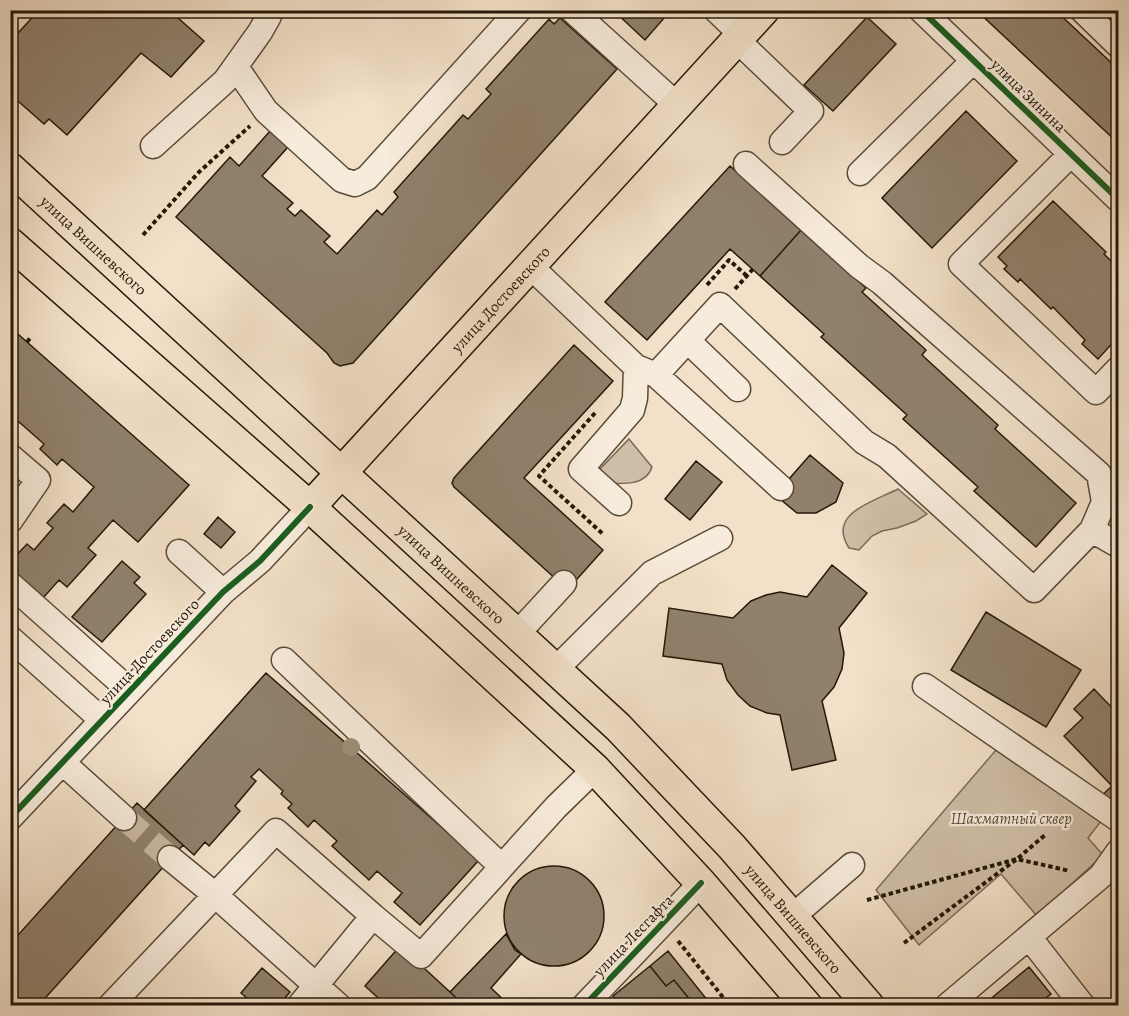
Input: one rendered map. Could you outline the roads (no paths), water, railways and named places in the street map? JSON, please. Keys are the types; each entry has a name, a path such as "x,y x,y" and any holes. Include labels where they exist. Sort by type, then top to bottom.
{"main road":[{"name":"улица Достоевского","path":"310,507 764,10"},
{"name":"улица Вишневского","path":"10,168 618,727 732,847 869,1005"},
{"path":"10,243 310,507 594,769 701,883 807,1005"}],"street":[{"path":"153,146 220,86 260,32 269,16 269,10"},
{"path":"236,67 266,111 342,180 349,184 361,183 519,10"},
{"path":"572,10 677,105"},
{"path":"716,10 811,111 782,142"},
{"name":"улица Зинина","path":"921,10 1119,199"},
{"path":"1082,10 1119,45"},
{"path":"860,173 974,61"},
{"path":"1071,154 961,264 1096,392 1119,369"},
{"path":"619,503 580,469 632,410 646,371 688,341 720,305 864,442 887,456 1034,590 1092,530 1104,502 1099,474 882,284 858,266 746,164"},
{"path":"530,266 781,488"},
{"path":"688,341 738,389"},
{"path":"10,456 38,480 10,520"},
{"name":"улица Достоевского","path":"10,818 223,592 260,561 310,507"},
{"path":"1092,530 1119,545"},
{"path":"556,669 652,573 720,538"},
{"path":"179,552 223,592"},
{"path":"517,634 564,583"},
{"path":"10,584 129,690"},
{"path":"10,638 102,720"},
{"path":"284,660 501,866"},
{"path":"925,686 1119,819"},
{"path":"63,763 124,818"},
{"path":"110,1005 276,831 421,956 501,866 594,769"},
{"path":"947,1005 1101,876 1119,852"},
{"path":"170,858 339,1005"},
{"path":"792,917 852,866"},
{"name":"улица Лесгафта","path":"584,1005 701,883"},
{"path":"299,1005 373,916"},
{"path":"1029,937 1083,1005"}],"tunnel":[{"path":"124,818 170,858"}],"park label":[{"name":"Шахматный сквер","path":"1011,818"}]}
